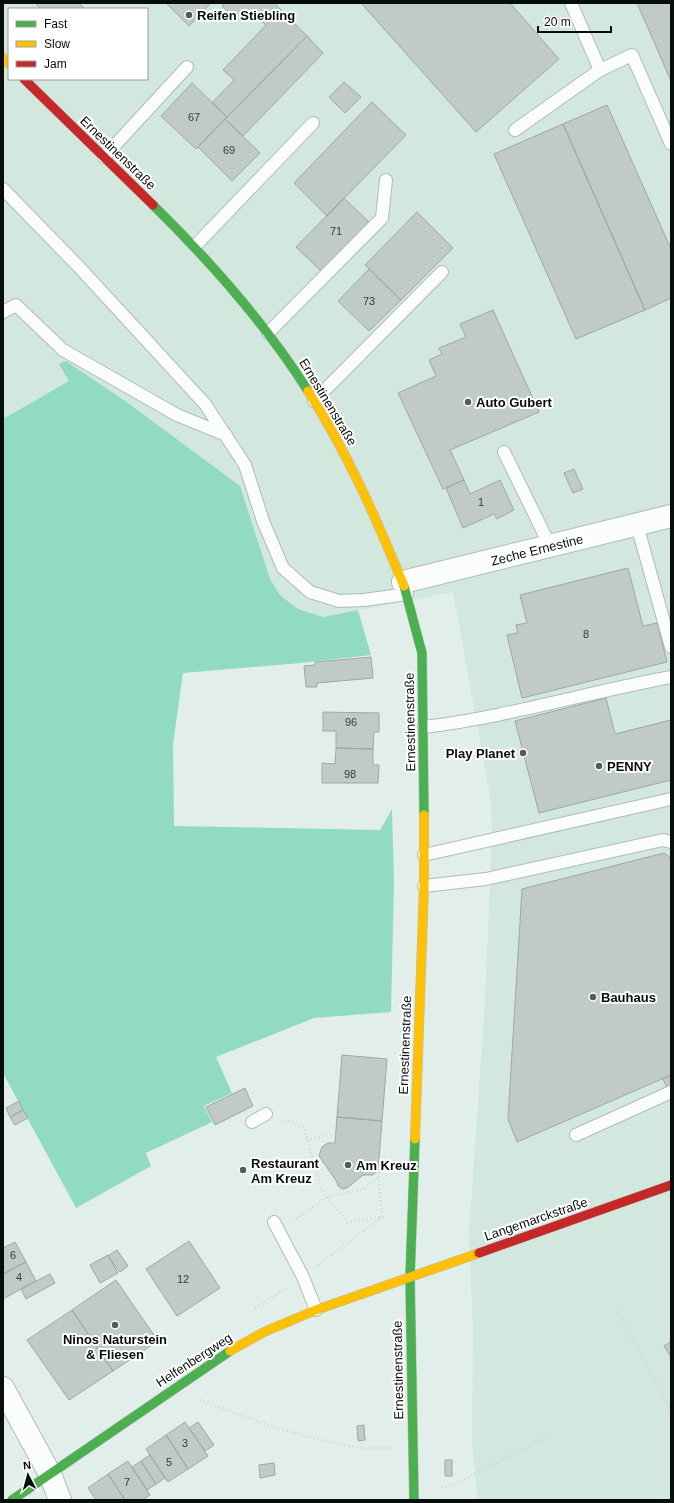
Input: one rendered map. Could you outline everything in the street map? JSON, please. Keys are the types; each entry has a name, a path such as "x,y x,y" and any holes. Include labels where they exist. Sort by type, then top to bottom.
{"main road":[{"name":"Ernestinenstraße","path":"25,80 195,246 268,333 327,421 369,502 405,588 422,653 424,727 424,886 411,1213 410,1277 414,1500"},
{"name":"Langemarckstraße","path":"410,1277 671,1185"},
{"name":"Helfenbergweg","path":"12,1500 172,1389 232,1350 264,1332 316,1310 410,1277"}],"street":[{"name":"Zeche Ernestine","path":"405,588 550,546 671,516"},
{"path":"3,1388 50,1474 60,1500"}],"lane":[{"path":"571,3 600,70"},
{"path":"515,130 600,70 632,55 671,144"},
{"path":"104,157 187,67"},
{"path":"195,246 313,123"},
{"path":"268,333 382,218 386,180"},
{"path":"3,190 79,267 205,404 245,465 263,521 283,568 310,592 338,601 364,600 405,588"},
{"path":"314,401 442,272"},
{"path":"3,312 16,305 63,350 177,416 226,435"},
{"path":"504,452 550,546"},
{"path":"637,525 671,647"},
{"path":"424,727 462,722 612,688 671,677"},
{"path":"424,854 671,799"},
{"path":"424,886 486,879 663,840 671,842"},
{"path":"576,1136 671,1092"},
{"path":"252,1122 266,1114"},
{"path":"277,1226 303,1277 316,1310"}],"path":[{"path":"266,1114 304,1126 321,1189 347,1222 411,1213"},
{"path":"307,1140 336,1134"},
{"path":"277,1226 327,1197 364,1189 378,1178 378,1170"},
{"path":"617,1308 671,1412"},
{"path":"172,1389 268,1425 316,1438 358,1448 412,1448"},
{"path":"413,1488 448,1487 552,1435"}],"shaded area":[{"path":"3,3 671,3 671,1500 478,1500 472,1441 473,1330 469,1234 485,1002 492,836 491,802 453,592 323,617 298,609 280,595 270,579 240,486 128,403 66,361 69,381 3,419"}],"green space":[{"path":"66,361 128,403 240,486 270,579 280,595 298,609 323,617 358,610 371,655 183,673 173,744 174,826 380,830 392,809 394,881 391,1012 314,1018 216,1057 232,1093 204,1106 212,1122 146,1153 151,1166 76,1208 3,1073 3,419 69,381 59,364"}],"building":[{"path":"35,3 79,3 84,8 40,8"},
{"name":"Reifen Stiebling","path":"166,3 211,3 189,26"},
{"path":"225,3 274,3 307,36 227,117 212,103 234,80 223,70 266,25 248,9 238,20 222,6"},
{"path":"361,3 510,3 559,59 476,132"},
{"path":"637,3 671,3 671,81"},
{"path":"307,36 323,53 243,136 225,119"},
{"path":"344,82 361,97 345,113 329,97"},
{"path":"192,83 227,117 196,149 161,116"},
{"path":"372,102 406,135 327,216 294,183"},
{"path":"607,105 671,249 671,298 645,310 563,124"},
{"path":"225,119 260,153 232,181 198,147"},
{"path":"563,124 645,310 576,339 494,154"},
{"path":"344,198 369,222 321,271 296,247"},
{"path":"417,212 453,248 401,300 365,265"},
{"path":"369,269 401,300 369,331 338,301"},
{"name":"Auto Gubert","path":"493,310 539,412 450,450 464,480 443,489 398,393 436,376 429,360 442,354 439,348 466,337 460,324"},
{"path":"574,469 583,489 573,493 564,473"},
{"path":"464,480 470,494 500,480 514,510 497,519 494,514 463,528 446,488"},
{"path":"628,568 643,626 657,623 667,662 522,698 507,635 518,633 516,625 527,623 520,595"},
{"path":"371,657 373,678 317,683 317,687 306,687 304,666 315,665 315,662"},
{"name":"PENNY","path":"606,698 615,734 671,720 671,780 539,813 515,721"},
{"path":"323,712 379,713 379,732 374,732 373,749 336,748 336,731 323,731"},
{"path":"336,748 373,749 373,765 379,765 378,783 322,783 322,763 335,764"},
{"name":"Bauhaus","path":"664,853 671,858 671,1075 517,1142 508,1119 522,889"},
{"path":"342,1055 387,1059 382,1121 337,1117"},
{"path":"671,1075 671,1097 663,1079"},
{"path":"245,1088 253,1106 215,1125 206,1107"},
{"path":"19,1101 23,1110 10,1117 6,1108"},
{"path":"23,1110 28,1118 15,1125 10,1117"},
{"path":"337,1117 382,1121 378,1170 373,1175 363,1175 347,1188 342,1189 338,1186 337,1182 319,1156 322,1147 328,1143 335,1143"},
{"path":"189,1241 220,1288 177,1316 146,1269"},
{"path":"15,1242 26,1262 3,1274 3,1248"},
{"path":"117,1250 128,1266 120,1272 108,1256"},
{"path":"108,1255 118,1273 100,1283 90,1265"},
{"path":"26,1262 36,1281 3,1299 3,1274"},
{"path":"50,1274 55,1283 26,1299 21,1289"},
{"name":"Ninos Naturstein & Fliesen","path":"116,1280 158,1341 113,1371 72,1310"},
{"path":"72,1310 113,1371 69,1400 27,1340"},
{"path":"671,1342 671,1357 664,1346"},
{"path":"185,1422 208,1456 188,1469 166,1435"},
{"path":"198,1422 214,1445 205,1451 189,1428"},
{"path":"364,1425 365,1440 358,1441 357,1426"},
{"path":"166,1435 188,1469 168,1482 146,1449"},
{"path":"150,1455 165,1478 156,1484 141,1461"},
{"path":"445,1460 452,1460 452,1476 445,1476"},
{"path":"128,1461 150,1495 142,1500 125,1500 108,1474"},
{"path":"141,1461 156,1484 147,1490 132,1467"},
{"path":"274,1463 275,1475 260,1478 259,1465"},
{"path":"108,1474 125,1500 96,1500 88,1488"}],"traffic: fast":[{"path":"153,205 196,249 236,294 274,341 308,391"},
{"path":"404,586 422,653 424,815"},
{"path":"414,1500 410,1277 415,1139"},
{"path":"12,1500 230,1351"}],"traffic: slow":[{"path":"3,58 8,63"},
{"path":"308,391 349,462 404,586"},
{"path":"415,1139 424,886 424,815"},
{"path":"230,1351 264,1332 316,1310 479,1253"}],"traffic: jam":[{"path":"25,80 153,205"},
{"path":"479,1253 671,1185"}],"place":[{"name":"Reifen Stiebling","path":"189,15"},
{"name":"Auto Gubert","path":"468,402"},
{"name":"Play Planet","path":"523,753"},
{"name":"PENNY","path":"599,766"},
{"name":"Bauhaus","path":"593,997"},
{"name":"Am Kreuz","path":"348,1165"},
{"name":"Restaurant Am Kreuz","path":"243,1170"},
{"name":"Ninos Naturstein & Fliesen","path":"115,1325"}]}
